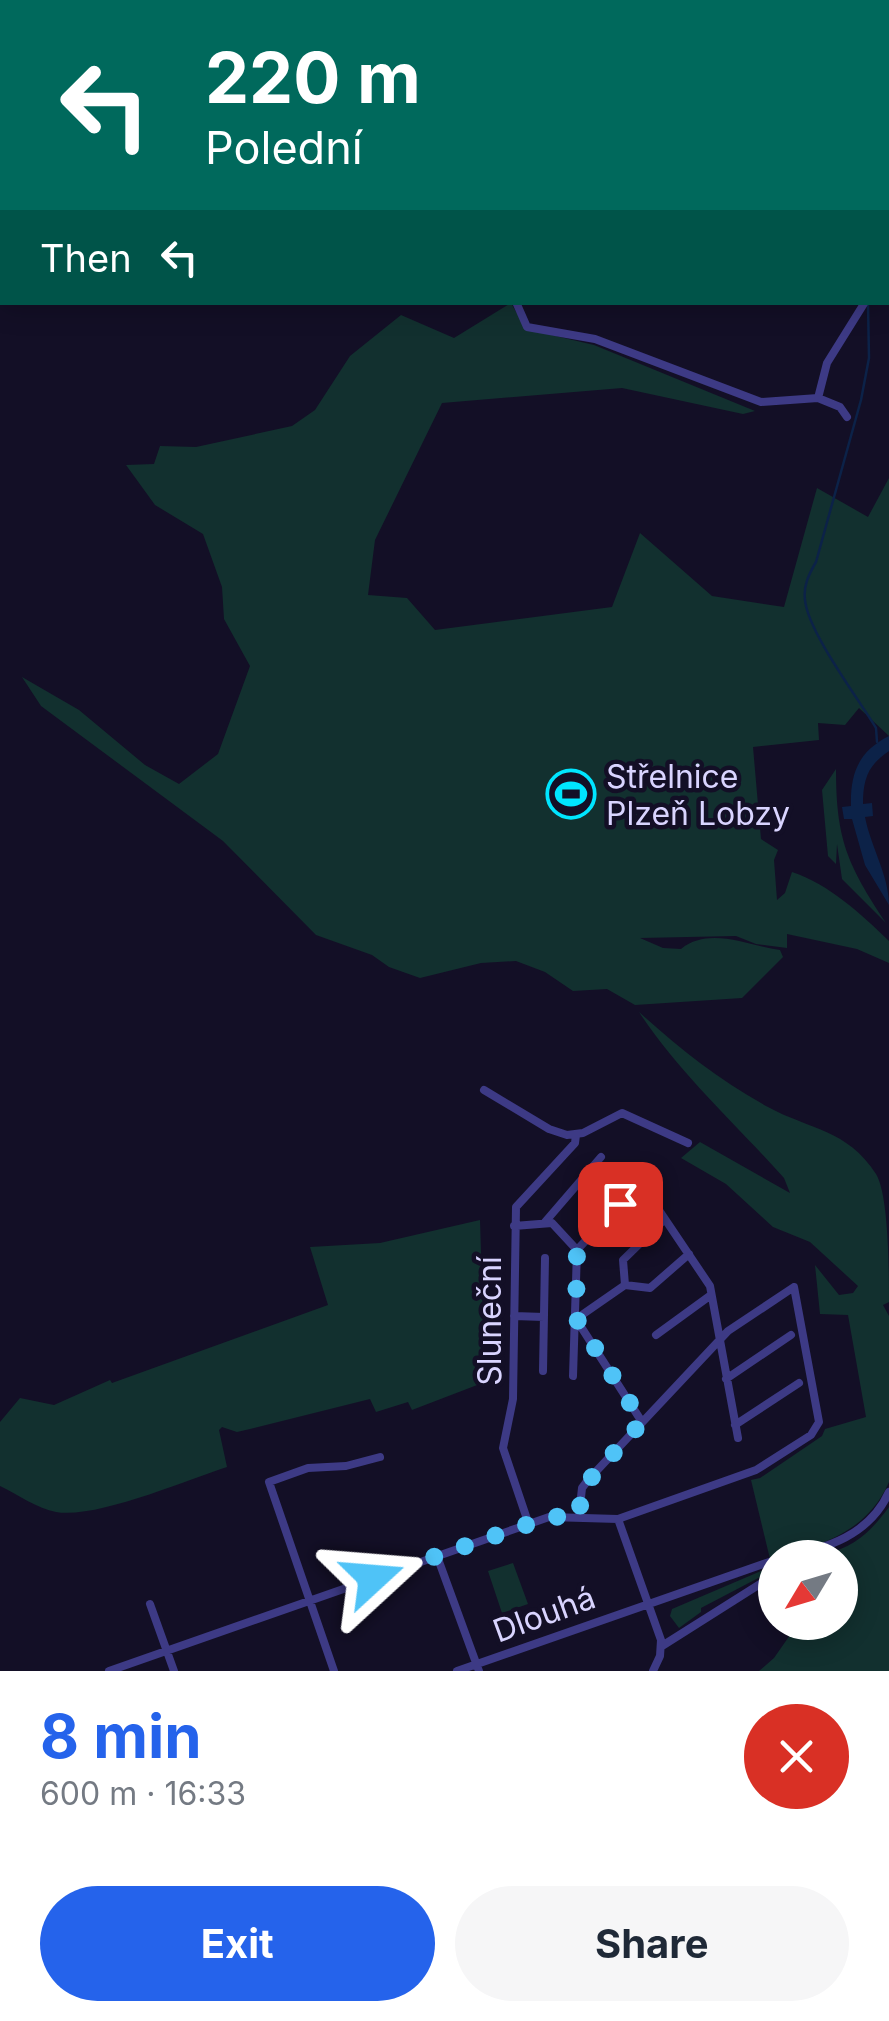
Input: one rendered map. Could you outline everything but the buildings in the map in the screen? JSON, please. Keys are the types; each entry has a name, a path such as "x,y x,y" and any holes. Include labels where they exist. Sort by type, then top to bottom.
{"street":[{"path":"517,305 527,327 595,339 761,402 818,398 840,406 846,417"},
{"path":"818,398 827,363 862,307"},
{"path":"484,1090 549,1129 576,1135 622,1113 688,1143"},
{"name":"Sluneční","path":"528,1524 503,1448 514,1399 516,1207 574,1143 576,1135"},
{"path":"545,1222 601,1157"},
{"path":"577,1250 640,1182 710,1286 738,1438"},
{"path":"625,1285 622,1260 665,1220"},
{"path":"514,1226 545,1222 559,1227 577,1250 573,1376"},
{"path":"576,1318 625,1285 650,1288 688,1254"},
{"path":"542,1370 545,1258"},
{"path":"109,1671 549,1517 618,1519 756,1470 812,1435 819,1421 794,1287 719,1340 642,1422 582,1488 579,1516"},
{"path":"656,1335 711,1295"},
{"path":"514,1316 544,1317"},
{"path":"576,1318 642,1422"},
{"path":"726,1379 791,1335"},
{"path":"736,1425 799,1382"},
{"path":"334,1671 270,1482 308,1468 346,1466 380,1457"},
{"path":"842,1540 859,1531 874,1516 889,1492"},
{"path":"618,1519 662,1646"},
{"path":"437,1556 477,1668"},
{"name":"Dlouhá","path":"457,1671 477,1668 758,1566"},
{"path":"653,1671 662,1646 758,1584"},
{"path":"150,1604 174,1671"}],"green space":[{"path":"512,305 526,329 594,345 755,411 743,414 622,388 442,403 375,540 368,595 407,598 435,630 612,607 640,533 712,596 784,607 817,488 868,517 889,478 889,736 859,708 845,725 818,723 819,740 753,747 761,839 778,850 774,860 777,900 785,893 792,872 819,884 856,910 889,941 889,963 857,949 787,934 787,948 756,944 736,936 640,938 663,948 681,949 704,939 729,939 780,950 783,957 742,998 635,1005 607,989 573,991 545,972 516,961 481,963 420,978 316,935 223,841 41,706 22,677 79,710 145,765 179,784 218,754 250,666 224,619 222,587 203,534 155,505 126,465 154,464 160,446 196,447 292,426 315,410 350,356 401,315 454,338"},
{"path":"836,769 838,814 846,850 886,923 842,879 837,844 836,864 828,856 822,790"},
{"path":"639,1012 733,1086 853,1148 880,1184 888,1255 889,1302 883,1305 889,1316 889,1482 868,1514 829,1540 765,1540 751,1480 760,1478 822,1436 825,1429 866,1417 848,1315 820,1314 815,1265 839,1295 853,1293 858,1286 810,1242 773,1227 726,1184 681,1158 700,1142 790,1193 784,1178"},
{"path":"480,1220 485,1382 412,1410 408,1402 376,1412 370,1399 237,1432 222,1427 219,1430 227,1467 94,1510 56,1512 0,1486 0,1422 20,1398 54,1405 110,1380 112,1383 328,1305 310,1247 380,1243"},
{"path":"889,1507 889,1671 759,1671 787,1640 858,1640 856,1540"},
{"path":"513,1563 528,1604 502,1613 488,1571"},
{"path":"758,1572 758,1578 701,1608 679,1628 670,1616 672,1609"}],"water":[{"path":"889,736 889,751 868,773 863,804 872,803 873,816 865,817 889,905 865,865 852,819 844,819 842,807 851,806 858,764 870,749"}],"waterway":[{"path":"868,305 869,358 861,400 805,595 815,629 876,728 877,742"}],"place":[{"name":"Střelnice Plzeň Lobzy","path":"571,794"}],"route":[{"path":"373,1578 549,1517 579,1516 582,1488 642,1422 576,1318 577,1250 620,1204"}]}
